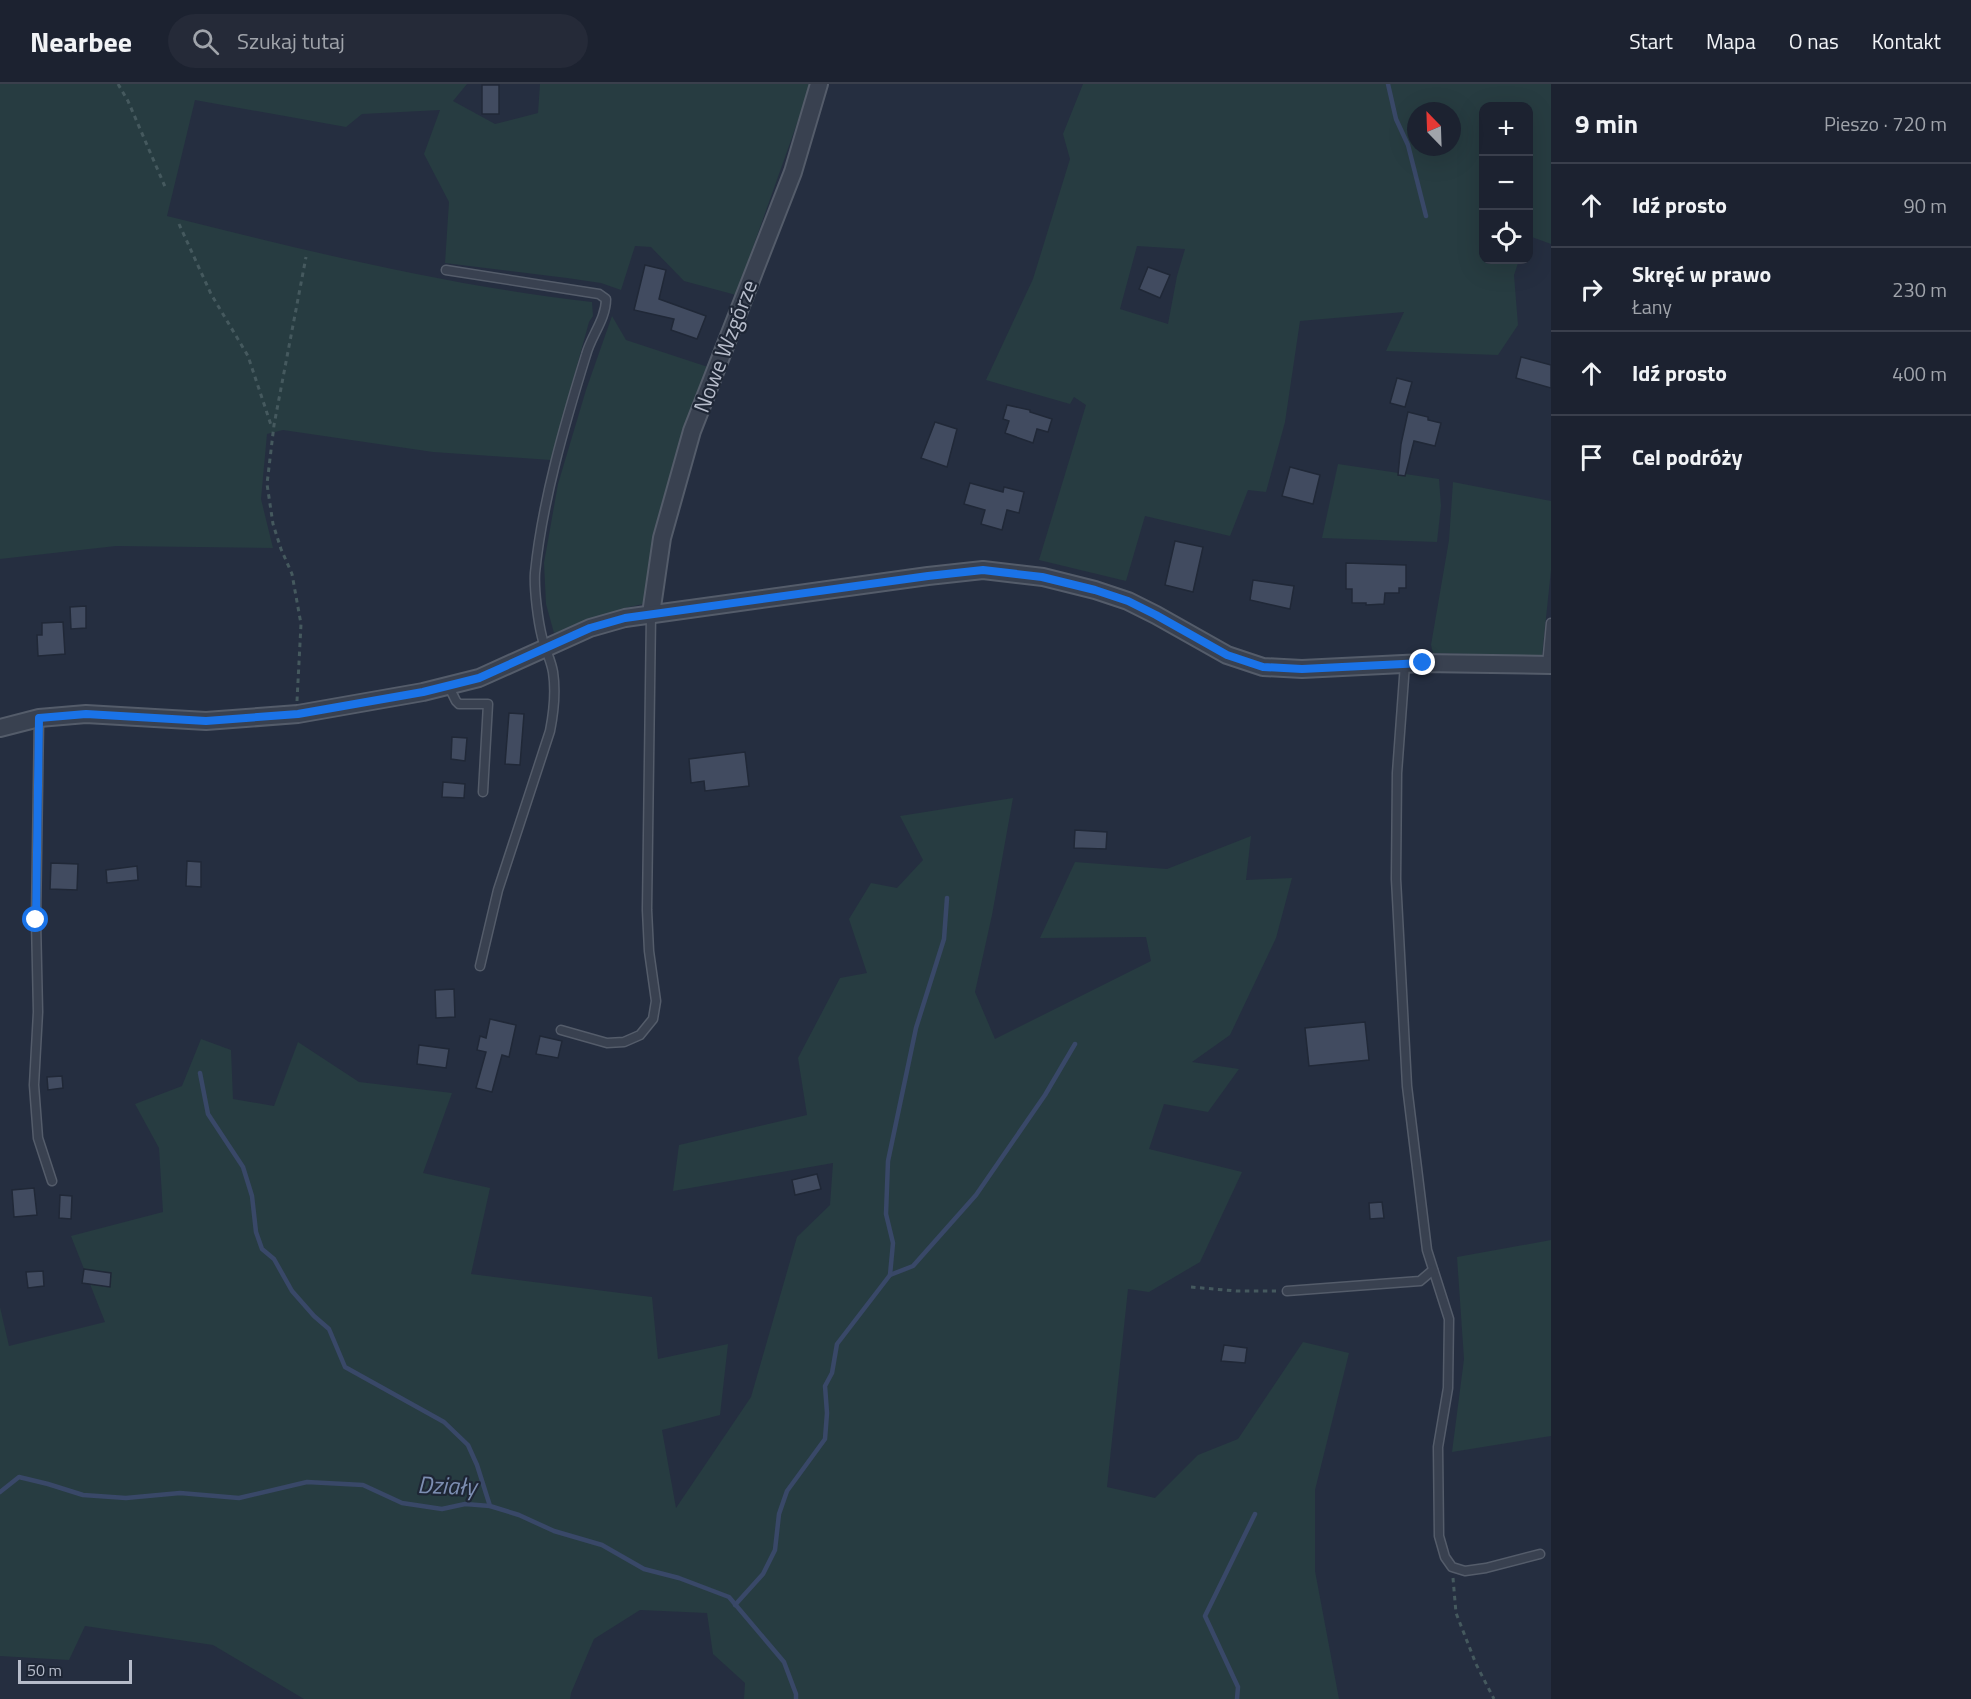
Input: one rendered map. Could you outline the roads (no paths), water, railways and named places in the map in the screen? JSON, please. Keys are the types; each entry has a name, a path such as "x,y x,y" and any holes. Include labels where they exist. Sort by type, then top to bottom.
{"street":[{"name":"Nowe Wzgórze","path":"651,614 662,538 692,431 793,172 819,84"},
{"path":"0,728 39,718 86,714 206,721 298,714 449,687 479,678 590,628 625,618 983,570 1042,577 1117,598 1156,615 1227,655 1263,667 1302,669 1465,663 1549,665"}],"lane":[{"path":"446,270 599,294 606,299 606,308 586,351 545,509 535,576 541,634 552,670 555,705 550,731 498,890 480,966"},
{"path":"561,1030 607,1043 624,1042 640,1035 653,1019 656,1001 649,951 647,909 651,614"},
{"path":"1549,665 1551,623"},
{"path":"1405,664 1397,773 1397,890 1407,1086 1427,1250 1449,1319 1448,1388 1438,1447 1439,1536 1445,1557 1452,1567 1464,1571 1486,1568 1540,1554"},
{"path":"449,687 459,704 489,704 483,792"},
{"path":"39,718 36,920 38,1012 34,1085 38,1138 52,1181"},
{"path":"1287,1291 1420,1281 1433,1270"}],"waterway":[{"path":"1388,84 1396,119 1408,145 1426,216"},
{"path":"735,1605 763,1574 775,1550 779,1514 787,1491 825,1439 827,1413 825,1386 832,1373 837,1344 890,1275 893,1243 886,1214 888,1161 916,1028 944,939 947,898"},
{"path":"890,1275 913,1266 976,1195 1045,1095 1075,1044"},
{"path":"200,1073 208,1114 243,1167 252,1196 256,1232 262,1249 274,1259 292,1291 329,1329 345,1367 444,1422 468,1445 490,1506"},
{"name":"Działy","path":"0,1492 19,1477 83,1495 126,1498 180,1493 239,1498 307,1482 363,1485 402,1503 442,1509 465,1504 490,1506 519,1515 554,1531 602,1545 644,1569 679,1578 729,1597 784,1662 796,1699"},
{"path":"1237,1699 1238,1687 1205,1616 1255,1514"}]}
